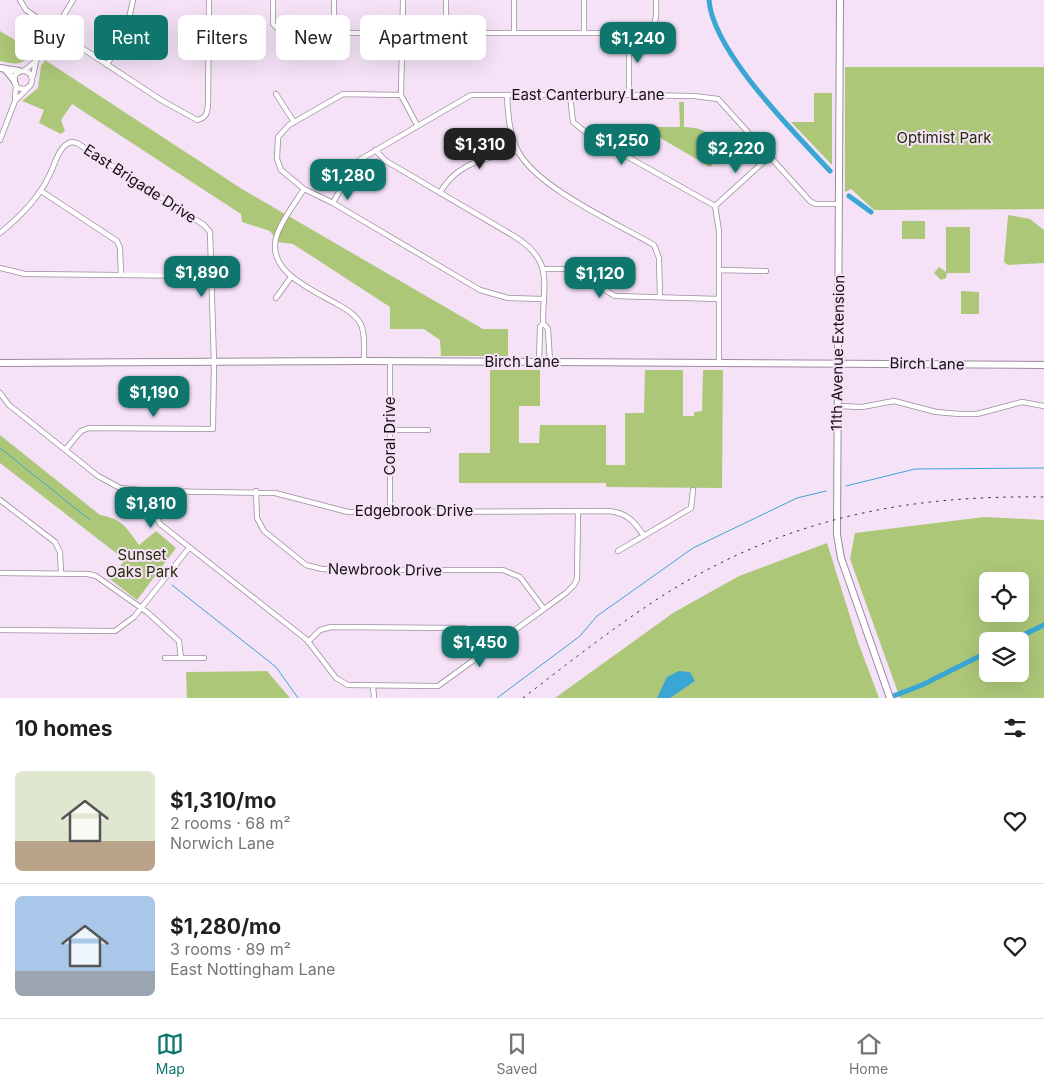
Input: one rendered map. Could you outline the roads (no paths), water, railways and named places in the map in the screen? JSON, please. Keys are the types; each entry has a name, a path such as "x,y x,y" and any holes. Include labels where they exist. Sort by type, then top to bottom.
{"street":[{"path":"20,0 26,10 33,15"},
{"path":"65,15 73,0"},
{"path":"107,65 127,28 133,0"},
{"path":"84,50 190,118 203,119 207,113 208,105 209,0"},
{"path":"273,0 273,24 276,27"},
{"path":"334,0 334,15"},
{"path":"403,0 403,15"},
{"path":"446,0 446,15"},
{"path":"514,0 514,33"},
{"path":"584,0 584,33"},
{"path":"486,33 629,33 650,30 656,20 656,0"},
{"name":"11th Avenue Extension","path":"840,0 839,363 836,519 839,546 889,695"},
{"path":"629,33 629,94"},
{"path":"402,60 401,95 417,126"},
{"path":"0,140 15,101 15,82 22,71 36,61"},
{"path":"15,101 28,88 33,78 36,61"},
{"path":"3,69 30,73 33,78"},
{"path":"3,69 20,88 28,88"},
{"path":"276,94 294,122"},
{"path":"401,95 342,94 294,122 278,137 277,159 281,170 304,189 333,203 480,290 508,298 543,299"},
{"name":"East Canterbury Lane","path":"333,203 353,166 375,150 471,96 629,94 718,99 810,201 815,204 840,204"},
{"path":"506,95 511,131 518,151 530,168 550,184 654,245 660,258 660,297"},
{"path":"570,95 573,122 589,135 715,206"},
{"name":"East Brigade Drive","path":"41,191 62,148 69,142 77,143 209,230 212,276"},
{"path":"375,150 386,162 531,246 538,255 543,269 543,323 540,328 538,362"},
{"path":"440,193 450,178 464,167 491,156 518,151"},
{"path":"715,206 770,156"},
{"path":"304,189 278,232 276,241 278,260 291,277 345,309 359,322 363,334 364,361"},
{"path":"0,233 21,215 41,191 116,241 120,248 121,275"},
{"path":"715,206 719,231 719,362"},
{"path":"0,268 25,274 212,276 213,429 89,428 81,431 66,449"},
{"path":"543,269 565,269 574,272 615,296 719,299"},
{"path":"719,270 766,271"},
{"path":"276,298 291,277"},
{"path":"543,323 548,329 550,362"},
{"name":"Birch Lane","path":"0,363 390,361 1044,365"},
{"name":"Coral Drive","path":"390,361 390,511"},
{"name":"Edgebrook Drive","path":"0,394 9,405 120,488 151,491 256,491 292,496 348,512 578,511 624,514 644,536"},
{"path":"838,406 862,407 894,401 936,412 960,414 977,414 1022,402 1044,406"},
{"path":"390,430 428,430"},
{"path":"618,551 691,508 693,490"},
{"path":"151,491 156,518 188,548 308,642 343,684 373,686 438,686 566,593 577,579 578,511"},
{"name":"Newbrook Drive","path":"256,491 255,510 258,524 306,565 322,569 341,570 503,570 520,577 544,609"},
{"path":"0,500 55,542 60,552 61,573"},
{"path":"0,630 115,630 121,628 141,608 188,548"},
{"path":"0,573 61,573 96,576 141,608 179,641 182,658"},
{"path":"308,642 320,630 331,627 464,628 480,636 490,649"},
{"path":"165,658 204,658"},
{"path":"373,686 374,698"}],"water":[{"path":"679,671 690,672 695,681 670,698 657,698 667,677"}],"waterway":[{"path":"709,0 714,21 740,67 777,113 830,171"},
{"path":"849,196 871,212"},
{"path":"0,448 90,520"},
{"path":"846,486 915,469 1044,468"},
{"path":"497,698 580,636 597,616 693,548 797,498 826,491"},
{"path":"172,585 276,667 298,698"},
{"path":"1029,632 1044,625"},
{"path":"888,698 922,685 979,656"}],"railway":[{"path":"523,698 651,603 715,566 759,545 850,516 897,507 993,497 1044,497"}],"park label":[{"name":"Optimist Park","path":"944,138"},
{"name":"Sunset Oaks Park","path":"142,564"}]}
